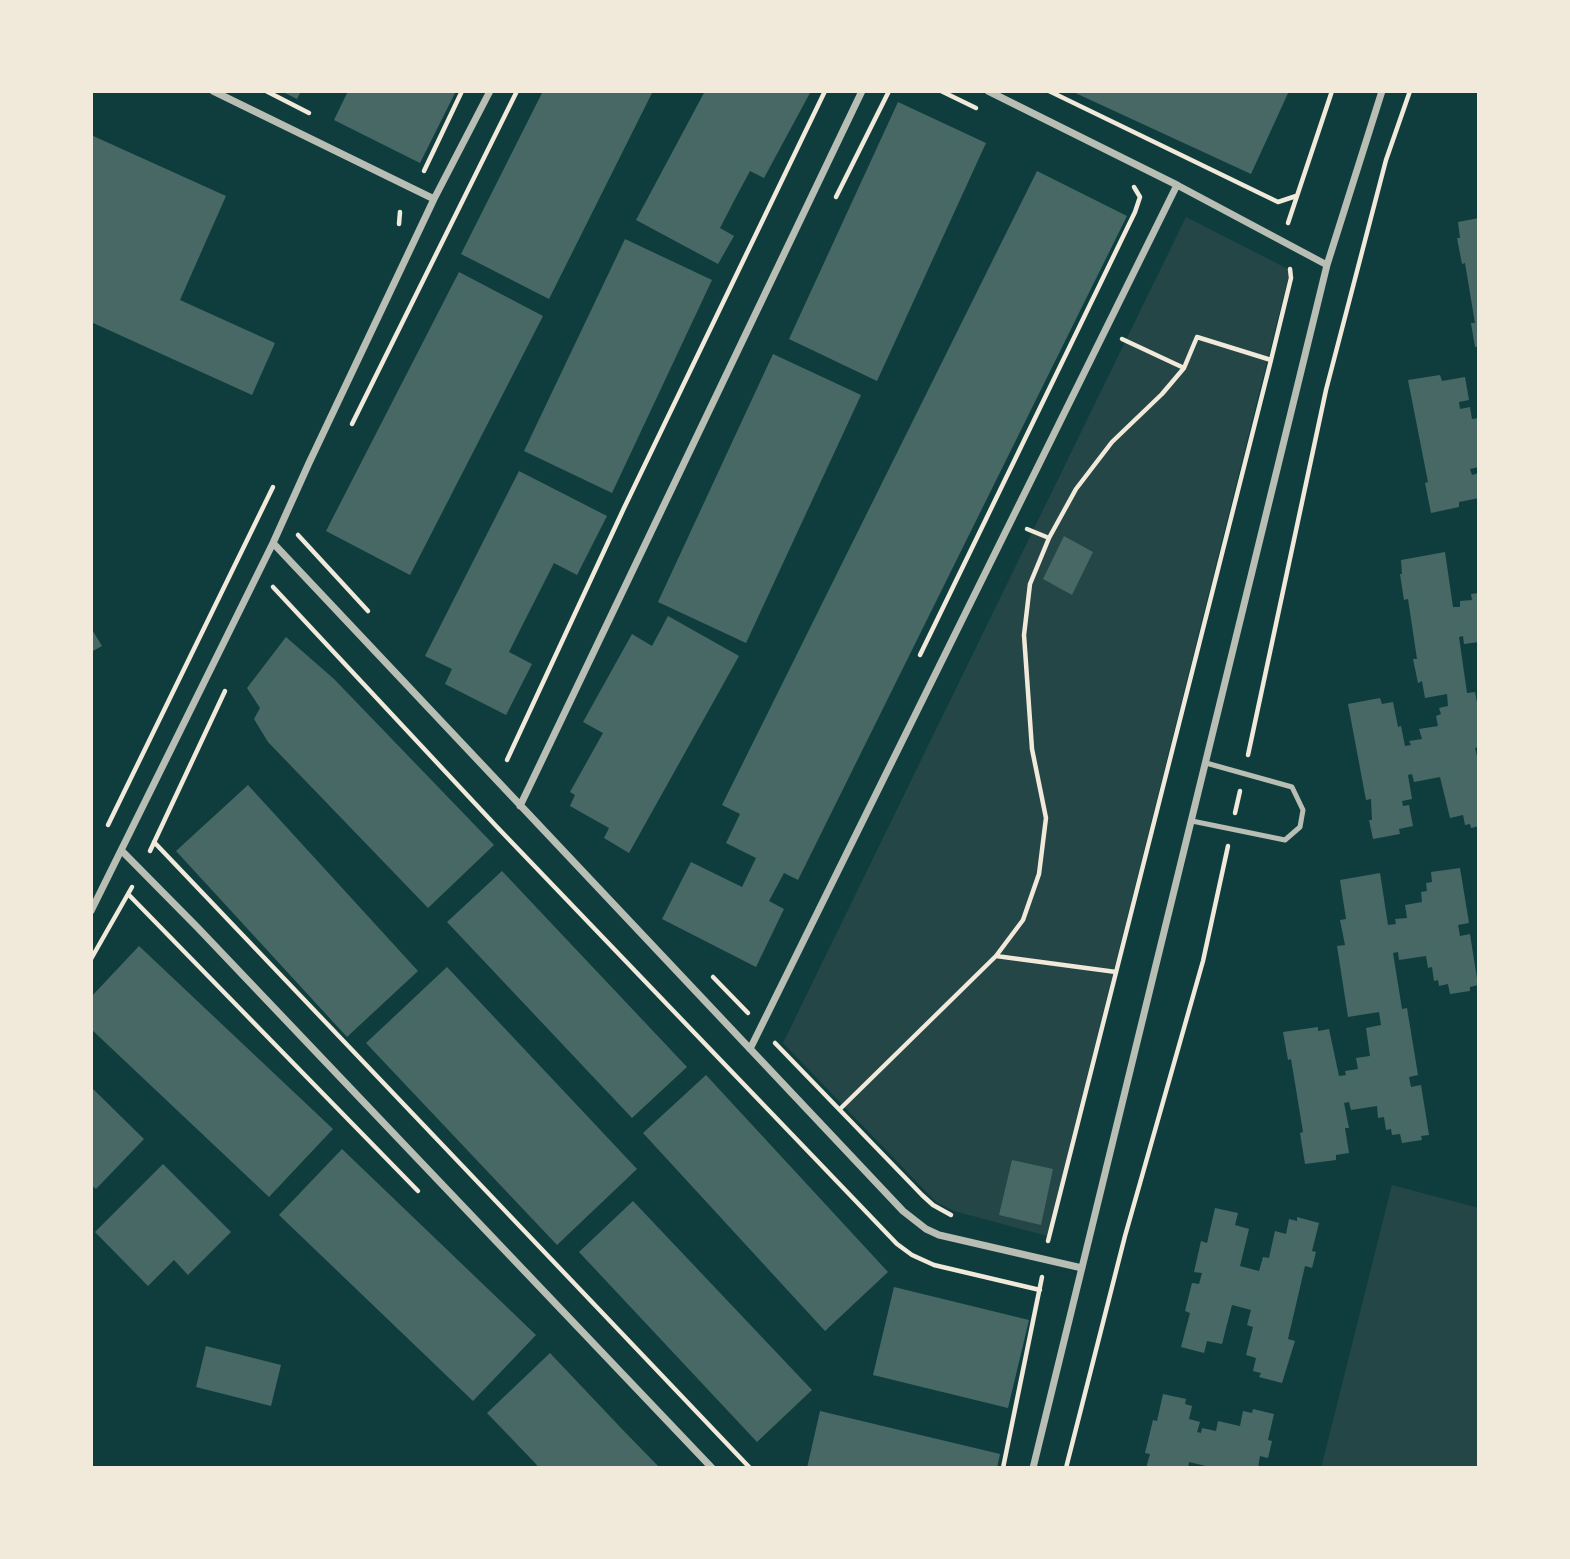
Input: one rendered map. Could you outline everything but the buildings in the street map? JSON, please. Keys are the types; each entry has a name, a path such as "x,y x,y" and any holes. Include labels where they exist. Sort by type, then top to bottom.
{"street":[{"path":"213,91 435,200"},
{"path":"91,911 273,543 435,200 490,91"},
{"path":"520,806 862,91"},
{"path":"988,91 1177,185 1328,265"},
{"path":"1033,1468 1328,265 1382,91"},
{"path":"750,1049 1177,185"},
{"path":"273,543 903,1211 926,1229 950,1238 1082,1268"},
{"path":"122,851 712,1468"}],"lane":[{"path":"1192,821 1285,840 1300,827 1303,810 1292,788 1206,763"}],"path":[{"path":"412,189 462,91"},
{"path":"507,760 624,508 825,91"},
{"path":"1049,91 1278,202 1297,195"},
{"path":"1003,1468 1041,1290 1048,1240 1292,278 1291,269 1276,258 1332,91"},
{"path":"917,659 1140,197"},
{"path":"398,232 400,212"},
{"path":"1114,350 1126,327"},
{"path":"840,1109 996,956 1023,920 1039,874 1046,818 1032,749 1024,635 1030,584 1049,538 1076,489 1112,442 1162,394 1184,368 1197,337 1271,360"},
{"path":"1120,338 1184,368"},
{"path":"103,836 277,480"},
{"path":"1021,541 1027,528 1049,538"},
{"path":"298,534 372,616"},
{"path":"273,587 487,817 889,1237 912,1255 934,1265 1041,1290"},
{"path":"498,751 530,785"},
{"path":"154,842 750,1468"},
{"path":"128,894 426,1201"},
{"path":"996,956 1116,972"},
{"path":"709,972 933,1205 963,1219"},
{"path":"746,1011 752,999"},
{"path":"1036,1237 1048,1240"}],"shaded area":[{"path":"1186,217 1290,270 1047,1236 954,1211 936,1202 783,1043"},
{"path":"1392,1185 1479,1208 1479,1468 1321,1468"}]}
